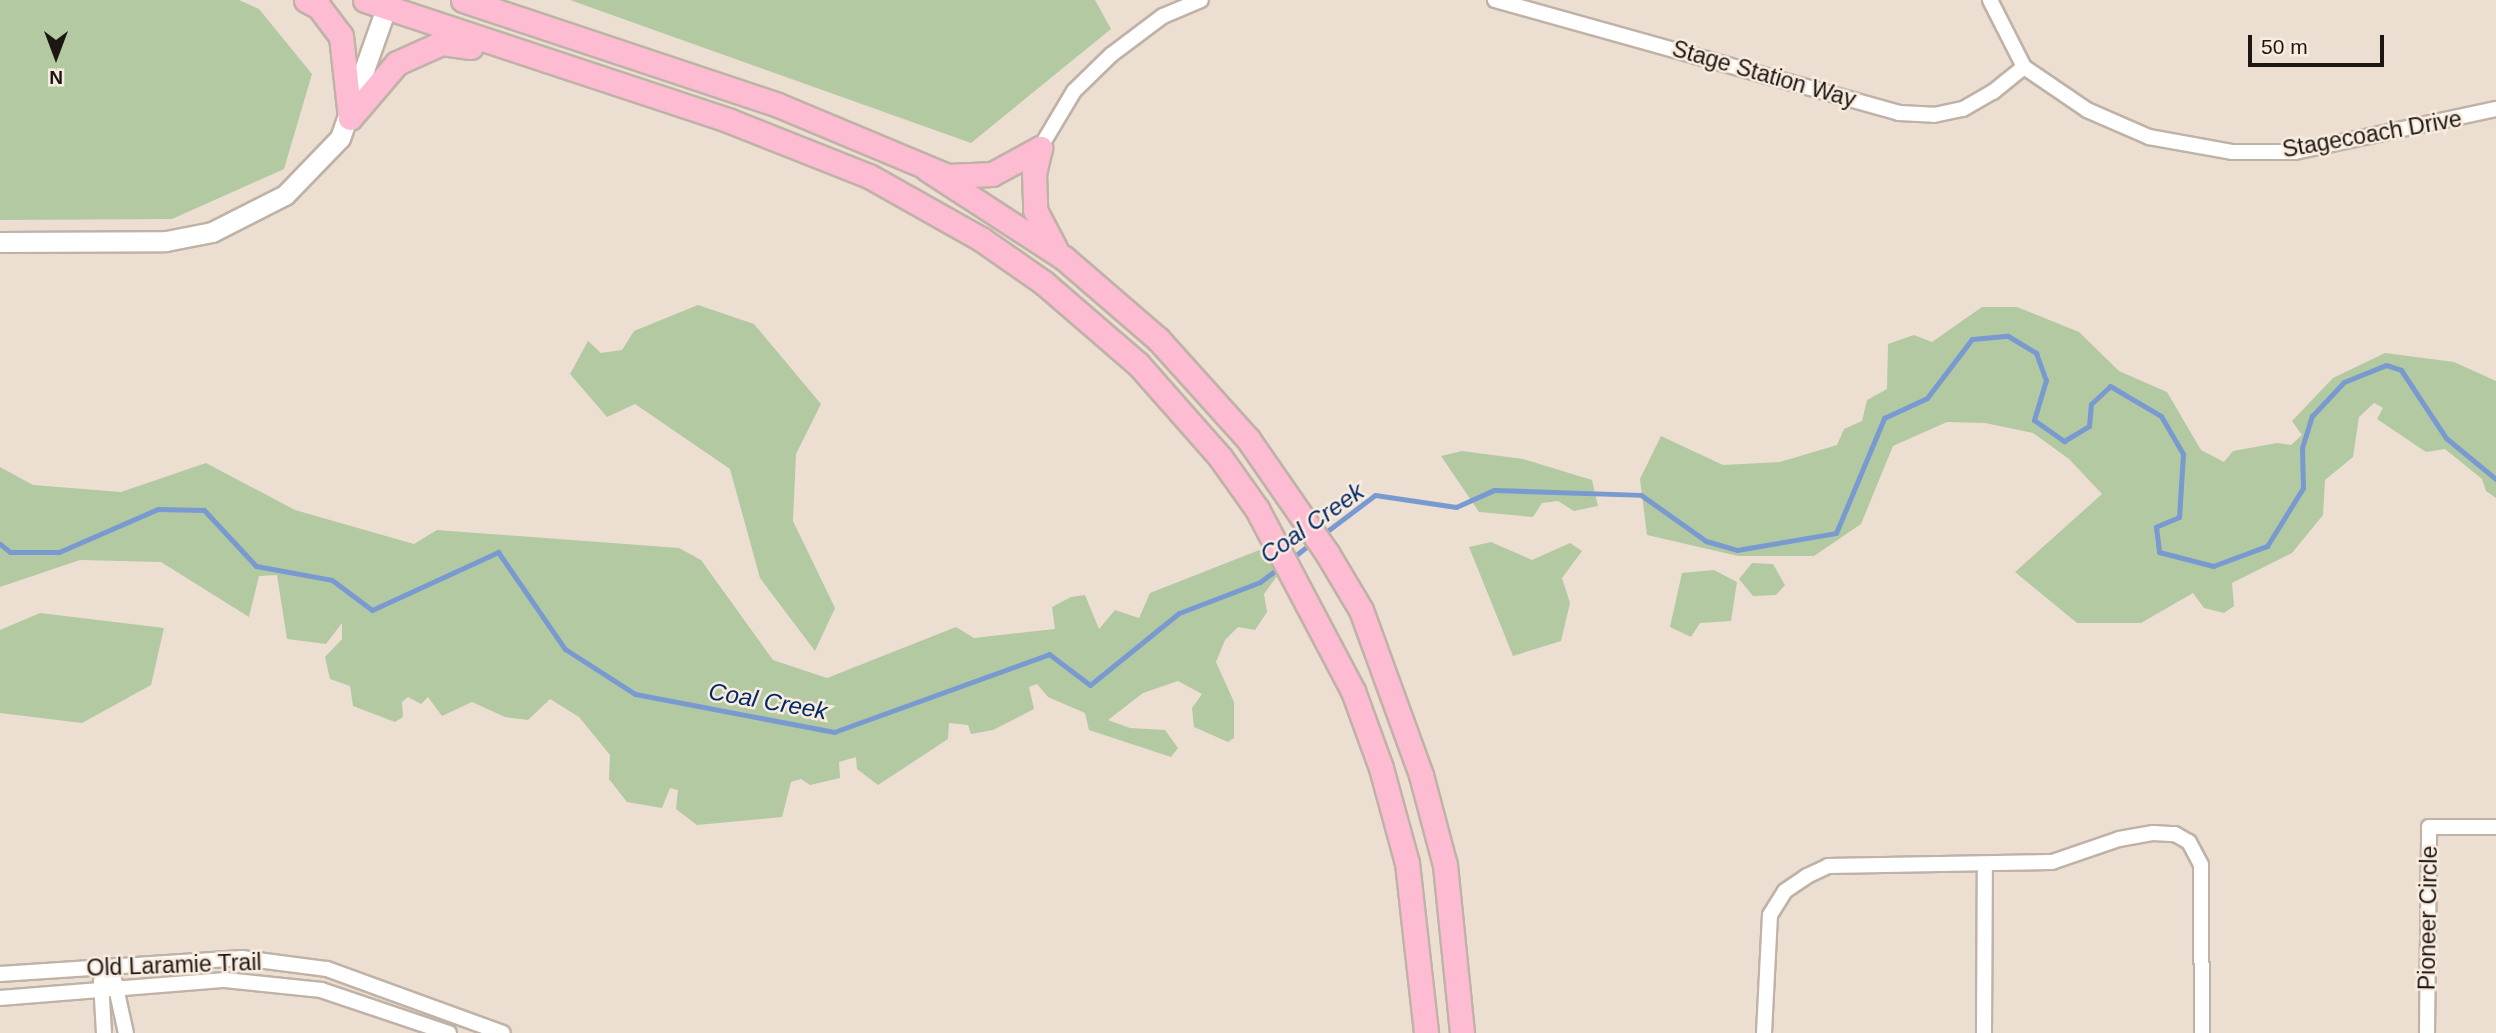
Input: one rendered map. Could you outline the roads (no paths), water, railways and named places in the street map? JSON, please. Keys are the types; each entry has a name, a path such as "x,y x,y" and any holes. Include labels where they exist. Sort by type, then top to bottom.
{"main road":[{"path":"306,0 319,7 341,36 350,118"},
{"path":"463,0 778,105 948,176 992,174 1040,148"},
{"path":"504,0 582,40"},
{"path":"380,2 527,56 730,121 845,165 981,239 1044,283 1138,364 1205,438 1257,509 1326,631 1367,728 1398,828 1415,906 1426,1033"},
{"path":"350,118 397,63 418,51 442,43 527,56"},
{"path":"1040,148 1033,182 1035,210 1042,228 1064,258"},
{"path":"927,169 1064,258 1158,339 1205,388 1287,494 1361,610 1402,714 1437,831 1453,918 1462,1033"}],"street":[{"path":"1040,148 1074,91 1111,55 1163,16 1201,0"},
{"name":"Stage Station Way","path":"1494,0 1899,113 1934,115 1963,109 1993,92 2024,67"},
{"path":"1990,0 2024,67"},
{"path":"0,242 166,241 212,232 285,195 317,166 350,118 380,2"},
{"name":"Stagecoach Drive","path":"2024,67 2087,110 2149,137 2232,152 2295,152 2496,109"},
{"name":"Pioneer Circle","path":"2427,1033 2429,827 2496,827"},
{"path":"1765,1033 1765,939 1770,915 1785,891 1828,866 2052,862 2119,839 2153,833 2175,834 2189,842 2201,865 2202,1033"},
{"path":"1984,864 1984,1033"},
{"name":"Old Laramie Trail","path":"0,974 242,958 327,969 503,1033"},
{"path":"105,966 118,986 126,1033"},
{"path":"104,1033 99,988 105,966"},
{"name":"Old Laramie Trail","path":"0,998 118,986 225,980 321,990 449,1033"}],"waterway":[{"name":"Coal Creek","path":"1322,535 1375,495 1456,507 1494,490 1641,495 1706,541 1737,550 1836,533 1884,418 1927,398 1972,339 2008,336 2036,353 2046,380 2034,420 2064,441 2089,426 2091,404 2110,386 2161,416 2183,454 2179,517 2156,527 2159,552 2213,566 2267,546 2303,488 2302,448 2312,416 2344,382 2386,365 2401,370 2446,438 2496,479"},
{"name":"Coal Creek","path":"0,544 10,552 59,552 158,509 204,510 256,566 332,580 372,610 498,552 565,649 635,694 834,732 1049,654 1090,685 1179,613 1260,582 1280,567"},
{"name":"Coal Creek","path":"1291,559 1314,541"}]}
